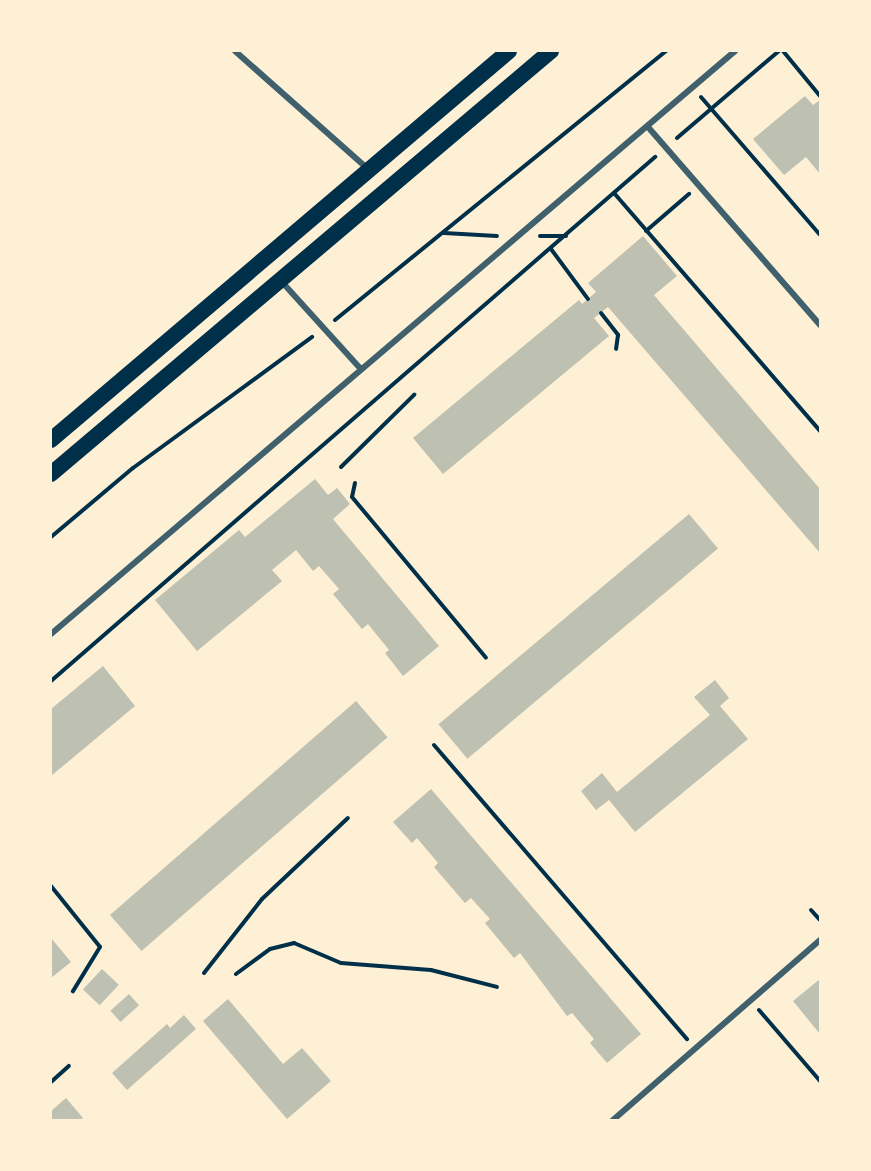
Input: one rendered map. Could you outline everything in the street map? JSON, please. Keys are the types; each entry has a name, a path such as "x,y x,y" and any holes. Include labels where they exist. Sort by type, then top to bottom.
{"highway":[{"path":"51,440 509,51"},
{"path":"51,474 551,51"}],"street":[{"path":"235,51 369,170"},
{"path":"51,634 360,368 648,127 735,51"},
{"path":"648,127 820,326"},
{"path":"280,280 360,368"},
{"path":"613,1120 820,940"}],"path":[{"path":"51,537 133,468 325,328 666,51"},
{"path":"51,681 666,147 781,51 820,96"},
{"path":"693,87 820,235"},
{"path":"646,231 699,185"},
{"path":"614,194 820,431"},
{"path":"551,249 588,299"},
{"path":"601,313 618,335 616,349"},
{"path":"341,467 414,395"},
{"path":"355,483 352,497 486,658"},
{"path":"434,745 695,1049"},
{"path":"204,973 262,900 348,818"},
{"path":"51,886 100,947 73,990"},
{"path":"812,910 820,920"},
{"path":"236,974 270,950 294,943 341,963 431,970 497,987"},
{"path":"751,1000 820,1081"},
{"path":"51,1082 69,1066"}],"building":[{"path":"805,96 813,105 820,100 820,174 806,157 784,175 753,139"},
{"path":"643,236 677,276 654,295 820,489 820,553 608,307 594,318 609,336 443,474 413,438 579,300 582,304 596,292 588,283"},
{"path":"315,479 328,495 337,488 350,504 333,519 439,646 403,676 385,653 389,650 368,624 362,629 333,594 339,589 319,566 313,571 296,550 272,570 282,581 197,651 155,600 239,530 245,537"},
{"path":"689,514 718,548 467,759 439,724"},
{"path":"103,666 135,706 51,776 51,709"},
{"path":"715,680 729,698 720,706 748,739 635,832 609,800 596,810 581,791 602,773 617,792 710,715 694,697"},
{"path":"356,701 387,737 141,951 110,915"},
{"path":"431,789 641,1034 607,1063 590,1043 594,1039 572,1013 567,1016 520,953 514,958 485,923 490,919 471,898 465,903 434,867 438,863 417,838 412,843 393,822"},
{"path":"51,938 71,962 51,978"},
{"path":"102,969 119,985 100,1005 83,989"},
{"path":"820,979 820,1034 793,1001"},
{"path":"129,994 139,1005 120,1022 110,1011"},
{"path":"228,999 283,1064 302,1048 331,1081 287,1119 203,1021"},
{"path":"184,1015 196,1029 127,1090 112,1073 167,1024 170,1028"},
{"path":"66,1098 83,1118 80,1120 51,1120 51,1111"}]}
